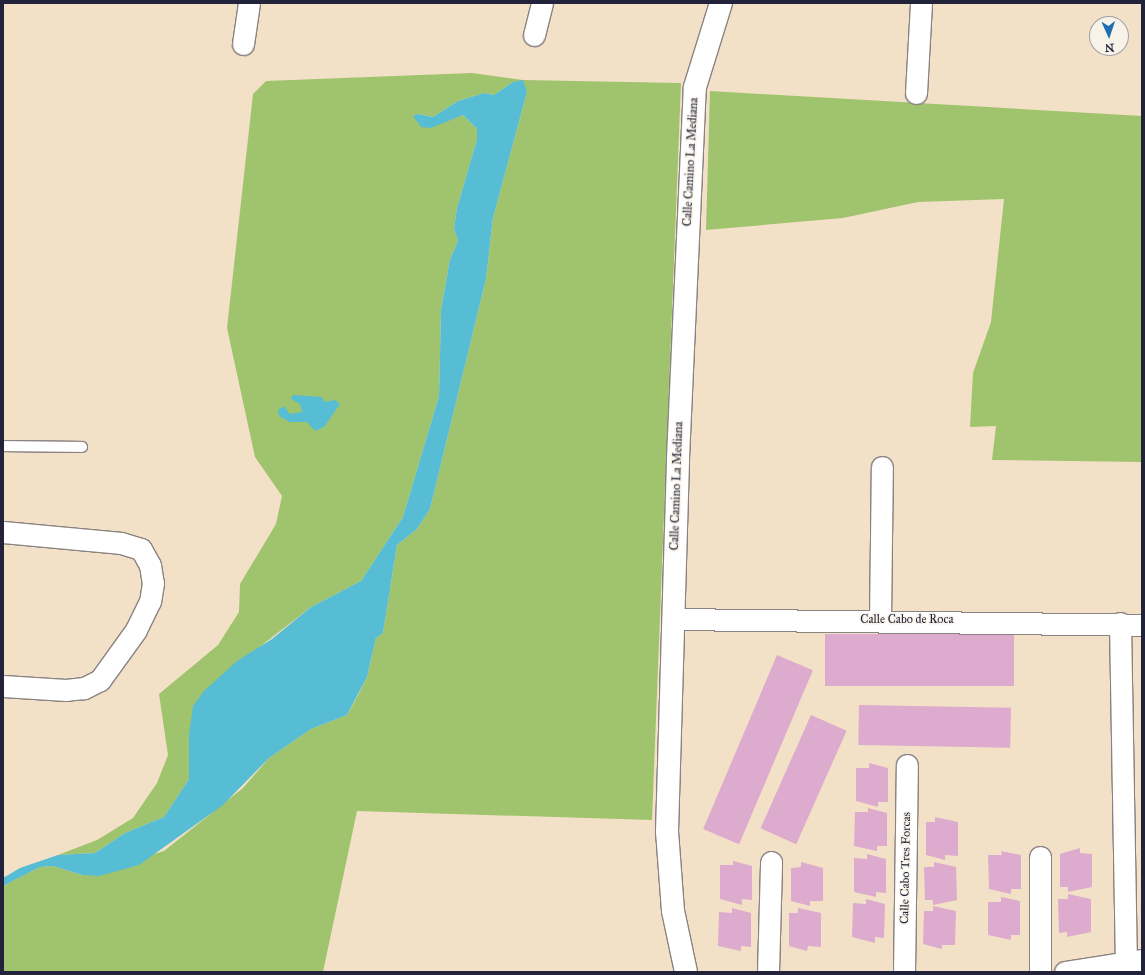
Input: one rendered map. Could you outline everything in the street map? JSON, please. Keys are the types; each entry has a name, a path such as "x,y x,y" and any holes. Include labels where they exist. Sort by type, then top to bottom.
{"street":[{"path":"243,44 249,3"},
{"path":"534,35 542,3"},
{"name":"Calle Camino La Mediana","path":"686,972 673,911 667,832 673,619 694,87 721,3"},
{"path":"916,93 921,3"},
{"path":"880,620 882,467"},
{"path":"3,532 121,543 141,549 150,564 153,583 150,601 136,630 112,667 100,680 84,688 3,686"},
{"name":"Calle Cabo de Roca","path":"673,619 880,620 1142,625"},
{"path":"1065,972 1134,961 1120,624"},
{"name":"Calle Cabo Tres Forcas","path":"904,972 907,765"},
{"path":"1040,857 1040,972"},
{"path":"768,972 771,862"}],"lane":[{"path":"3,446 82,447"}],"green space":[{"path":"472,73 523,80 681,83 652,820 357,811 323,972 3,972 3,886 40,867 53,866 82,875 164,851 243,788 269,758 311,729 347,715 356,699 367,677 376,638 383,633 397,545 417,529 430,509 486,279 493,218 527,92 513,82 494,95 484,93 458,101 433,117 419,114 413,116 449,120 463,115 477,129 477,139 457,208 454,228 458,241 450,259 441,310 439,396 403,517 361,581 311,607 222,676 190,763 189,779 164,817 125,833 95,853 58,855 97,840 133,818 157,783 168,755 159,694 218,645 239,612 240,584 276,524 282,496 255,457 227,328 253,94 266,81"},
{"path":"710,91 1142,116 1142,462 992,460 996,426 970,427 973,373 991,322 1004,199 918,202 843,218 706,230"}],"water":[{"path":"523,80 527,92 493,218 486,279 430,509 417,529 397,545 383,633 376,638 367,677 347,715 311,729 269,758 223,805 139,865 99,876 82,875 53,866 40,867 3,886 3,878 20,868 58,855 95,853 125,833 164,817 189,779 189,735 193,706 204,691 237,661 272,639 311,607 361,581 403,517 439,396 441,310 450,259 458,241 454,228 457,208 477,139 477,129 463,115 431,128 421,127 413,116 418,114 433,117 458,101 484,93 494,95 513,82"},
{"path":"293,395 322,397 324,402 335,400 340,404 324,427 315,431 307,422 290,422 279,416 278,410 284,406 290,414 302,412 300,404 291,399"}],"building":[{"path":"825,634 1014,634 1014,686 825,686"},
{"path":"777,655 813,670 739,844 703,829"},
{"path":"859,705 1011,708 1010,748 858,745"},
{"path":"811,715 847,731 796,844 761,828"},
{"path":"869,763 888,768 888,802 878,802 878,807 856,801 856,768 869,768"},
{"path":"868,808 887,813 887,846 877,846 877,851 854,846 855,812 868,812"},
{"path":"935,817 958,822 958,856 945,855 945,860 926,855 926,822 935,822"},
{"path":"1080,848 1080,853 1092,854 1092,887 1068,892 1068,887 1060,887 1060,854"},
{"path":"1001,851 1021,855 1021,889 1011,889 1011,894 989,889 988,855 1002,855"},
{"path":"867,854 886,859 886,893 876,892 876,897 854,892 854,858 867,859"},
{"path":"733,861 752,866 752,900 742,899 742,905 720,899 720,865 733,865"},
{"path":"801,862 823,868 823,901 810,901 810,906 791,901 791,868 801,867"},
{"path":"934,862 956,867 957,900 933,905 933,900 925,900 924,867 934,867"},
{"path":"1068,894 1091,899 1091,932 1067,937 1067,932 1059,933 1058,899 1068,899"},
{"path":"1001,897 1020,901 1020,935 1011,935 1011,940 988,935 988,902 1001,902"},
{"path":"866,899 885,904 884,938 875,937 875,943 852,937 853,903 866,904"},
{"path":"933,906 956,911 955,945 942,945 942,949 923,944 924,911 933,911"},
{"path":"732,908 751,913 751,947 741,946 741,951 718,946 719,912 732,913"},
{"path":"798,908 821,913 821,947 808,946 807,951 789,946 789,913 798,913"}]}
